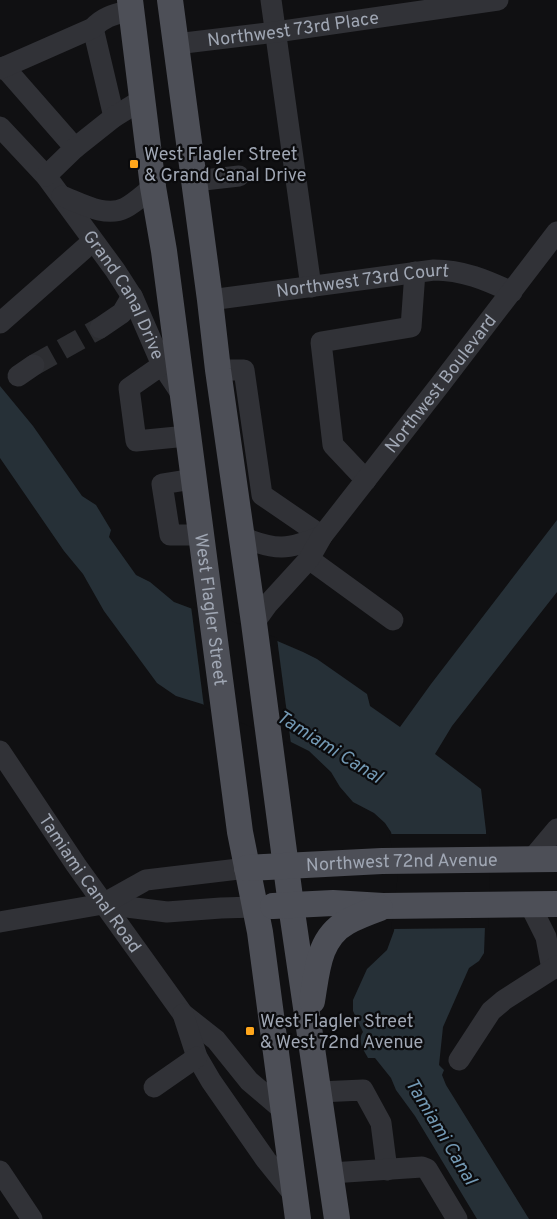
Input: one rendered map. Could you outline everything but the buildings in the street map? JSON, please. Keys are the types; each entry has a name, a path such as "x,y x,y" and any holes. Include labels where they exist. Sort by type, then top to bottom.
{"main road":[{"path":"170,0 291,905 337,1219"},
{"name":"West Flagler Street","path":"131,5 153,187 164,251 234,789 260,932 297,1207"},
{"path":"164,251 183,285 210,300"},
{"name":"Northwest 72nd Avenue","path":"247,868 382,861 557,859"},
{"path":"255,907 333,903 383,906 557,904"},
{"path":"308,1019 320,958 326,942 335,931 348,922 383,906"}],"street":[{"path":"272,0 311,287"},
{"name":"Northwest 73rd Place","path":"176,44 276,32 498,0"},
{"path":"74,148 2,68 93,28 105,18 131,5"},
{"path":"93,28 114,117"},
{"path":"46,176 74,148 114,117 143,99"},
{"name":"Grand Canal Drive","path":"0,127 62,196 132,296 162,365 182,396"},
{"path":"195,182 239,176"},
{"name":"Grand Canal Drive","path":"62,196 102,211 114,211 125,208 153,187"},
{"name":"Northwest Boulevard","path":"254,623 267,604 309,558 322,536 557,232"},
{"path":"0,323 93,241"},
{"name":"Northwest 73rd Court","path":"210,300 415,272 446,270 483,278 512,292"},
{"path":"366,480 333,445 321,342 411,327 415,272"},
{"path":"100,328 122,313 132,296"},
{"path":"162,365 129,388 136,441 188,436"},
{"path":"218,370 244,370 262,495 322,536"},
{"path":"242,537 259,544 280,548 300,545 322,536"},
{"path":"309,558 393,620"},
{"name":"Tamiami Canal Road","path":"0,751 103,904 183,1014 216,1040 249,1081 283,1110"},
{"path":"532,860 557,829"},
{"path":"103,904 146,880 247,868"},
{"path":"0,922 103,904 167,912 255,907"},
{"path":"459,1060 491,1011 504,1000 554,968 546,936 530,905"},
{"name":"Tamiami Canal Road","path":"183,1014 197,1057 233,1114 297,1207"},
{"path":"154,1087 197,1057"},
{"path":"319,1092 363,1090 381,1123 387,1170"},
{"path":"331,1173 422,1167 427,1169 457,1219"},
{"path":"0,1172 32,1219"}],"water":[{"name":"Tamiami Canal","path":"0,386 33,426 82,496 96,505 111,530 109,537 136,575 150,582 174,602 275,640 317,659 367,694 370,706 400,727 557,520 557,592 452,726 435,754 481,789 486,831 487,872 484,953 479,961 469,968 443,1027 439,1065 444,1070 442,1075 446,1085 529,1219 477,1219 415,1116 396,1090 391,1078 375,1058 368,1058 361,1045 361,1035 363,1032 353,1011 353,1000 367,969 387,950 394,931 401,875 391,832 385,823 374,813 353,802 340,787 331,772 309,751 202,704 176,696 157,683 104,611 83,574 64,551 0,458"}],"pier":[{"path":"191,606 277,638 291,744 204,707"},
{"path":"389,834 489,834 488,928 391,929 398,875"}],"tunnel":[{"path":"34,365 100,328"}],"place":[{"name":"West Flagler Street & Grand Canal Drive","path":"134,164"},
{"name":"West Flagler Street & West 72nd Avenue","path":"250,1031"}]}
